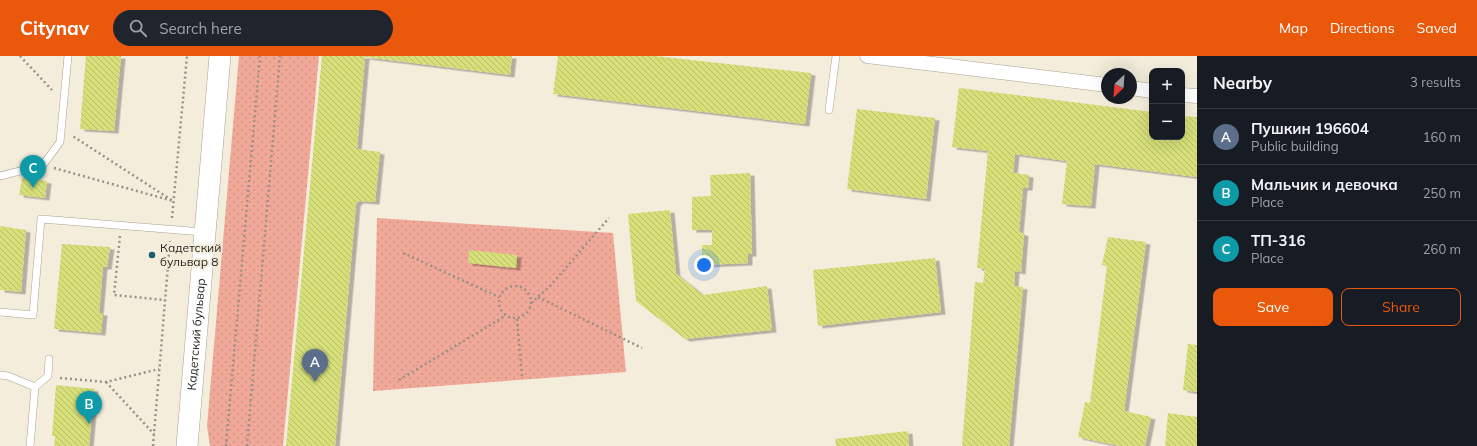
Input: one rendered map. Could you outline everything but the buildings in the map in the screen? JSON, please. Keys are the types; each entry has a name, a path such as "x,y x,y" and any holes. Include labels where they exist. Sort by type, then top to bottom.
{"street":[{"name":"Кадетский бульвар","path":"187,446 220,56"},
{"path":"867,56 1101,84"},
{"path":"1137,89 1149,91"},
{"path":"1185,95 1197,96"}],"lane":[{"path":"0,176 43,165 60,142 68,56"},
{"path":"829,110 836,56"},
{"path":"0,312 33,315 41,219 206,232"},
{"path":"30,446 35,387 48,376 49,359"},
{"path":"0,375 8,376 35,387"}],"path":[{"path":"20,56 63,102"},
{"path":"153,446 170,229 187,56"},
{"path":"226,446 260,56"},
{"path":"247,446 280,56"},
{"path":"61,128 173,201"},
{"path":"43,165 173,201"},
{"path":"399,380 505,316 517,318 526,314 531,303 550,286 610,218"},
{"path":"121,225 114,295 165,300"},
{"path":"403,253 499,297"},
{"path":"505,316 499,307 499,297 505,289 515,286 525,290 531,303"},
{"path":"538,297 642,348"},
{"path":"517,318 522,376"},
{"path":"48,376 106,382 159,369"},
{"path":"106,382 154,434"}],"shaded area":[{"path":"239,56 319,56 283,446 210,446 207,426"},
{"path":"377,218 613,233 626,372 373,391"}],"place":[{"name":"ТП-316","path":"33,188"},
{"name":"Кадетский бульвар 8","path":"152,255"},
{"name":"Пушкин 196604","path":"315,382"},
{"name":"Мальчик и девочка","path":"89,424"}]}
